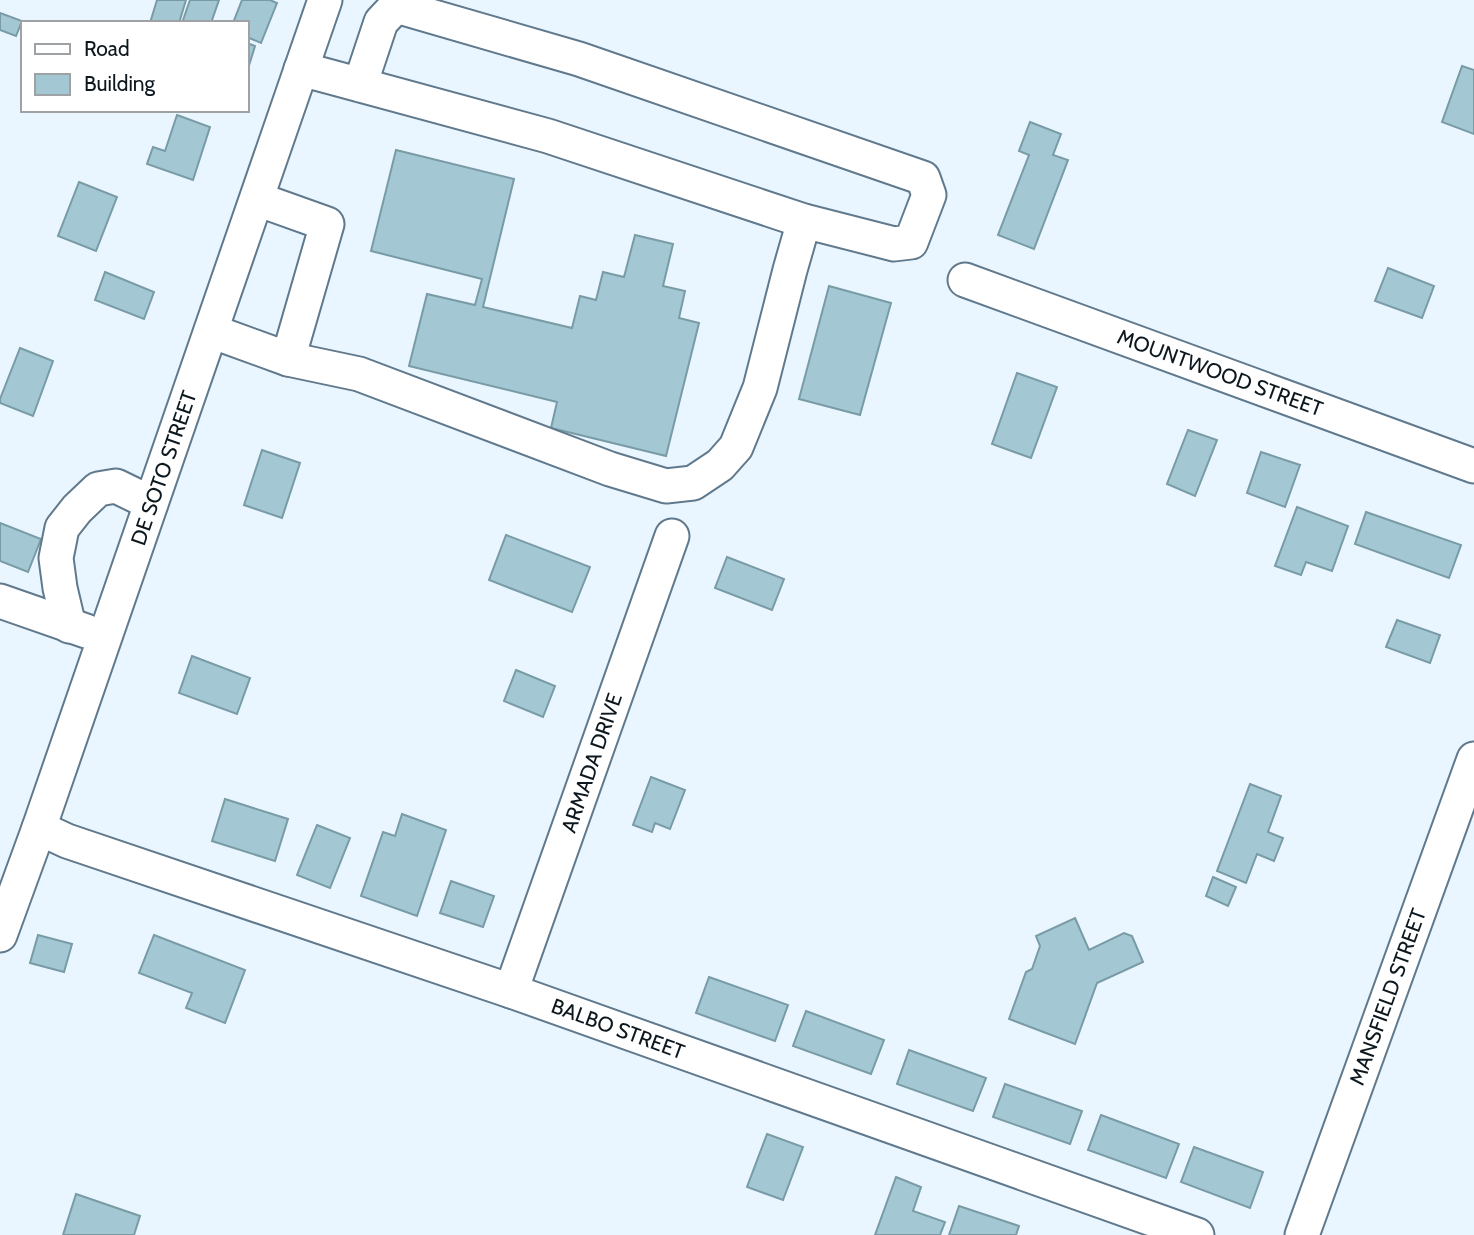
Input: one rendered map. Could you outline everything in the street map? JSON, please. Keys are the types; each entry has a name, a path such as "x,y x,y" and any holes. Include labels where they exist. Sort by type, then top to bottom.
{"street":[{"name":"DE SOTO STREET","path":"0,935 325,0"},
{"path":"301,69 548,136 804,221 894,244 911,242 929,195 923,178 579,59 396,6 381,22 360,85"},
{"path":"257,199 327,224 288,359"},
{"path":"211,331 288,359 359,374 610,469 666,486 693,483 720,465 736,447 760,388 804,221"},
{"name":"MOUNTWOOD STREET","path":"965,280 1474,466"},
{"path":"69,626 56,558 62,528 76,509 98,489 116,486 151,503"},
{"name":"ARMADA DRIVE","path":"511,991 672,536"},
{"path":"0,601 105,638"},
{"name":"MANSFIELD STREET","path":"1301,1235 1474,759"},
{"name":"BALBO STREET","path":"39,828 67,841 511,991 1196,1235"}],"building":[{"path":"157,0 186,0 180,21 151,21"},
{"path":"190,0 219,0 212,21 183,21"},
{"path":"242,0 270,0 277,3 261,43 248,37 248,21 234,21"},
{"path":"0,13 22,21 16,36 0,30"},
{"path":"248,43 255,46 248,69"},
{"path":"1462,66 1474,70 1474,134 1442,122"},
{"path":"177,115 210,127 193,180 147,164 153,147 165,151"},
{"path":"1030,122 1061,134 1053,155 1068,160 1034,249 998,235 1029,155 1019,151"},
{"path":"396,150 514,179 483,307 572,328 580,296 596,300 603,272 624,277 635,235 673,244 663,286 685,291 679,318 699,323 666,456 551,428 557,402 409,366 427,294 475,305 482,279 371,251"},
{"path":"79,182 117,197 96,251 58,236"},
{"path":"1388,268 1434,286 1422,318 1375,301"},
{"path":"105,272 154,292 144,319 95,300"},
{"path":"829,286 891,303 860,415 799,399"},
{"path":"20,348 53,361 33,416 0,403"},
{"path":"1017,373 1057,387 1031,458 992,444"},
{"path":"1188,430 1217,440 1195,496 1167,484"},
{"path":"262,450 300,463 282,518 244,505"},
{"path":"1261,452 1300,465 1285,507 1247,493"},
{"path":"1297,507 1348,526 1332,571 1306,562 1301,575 1275,566"},
{"path":"1366,512 1461,545 1449,578 1355,544"},
{"path":"0,523 41,539 28,572 0,561"},
{"path":"506,535 590,567 572,612 489,580"},
{"path":"727,557 784,579 772,610 715,588"},
{"path":"1397,620 1440,635 1430,663 1386,647"},
{"path":"192,656 250,678 237,714 179,693"},
{"path":"516,670 555,686 543,717 504,701"},
{"path":"651,777 685,790 670,829 655,823 652,832 633,825"},
{"path":"1250,784 1281,796 1268,832 1283,838 1274,861 1257,854 1246,883 1217,871"},
{"path":"225,799 288,819 275,861 212,841"},
{"path":"402,814 446,830 417,916 361,896 383,832 395,836"},
{"path":"317,825 350,838 330,888 297,875"},
{"path":"1213,877 1236,887 1228,906 1206,896"},
{"path":"451,881 494,896 483,927 440,913"},
{"path":"1075,918 1089,950 1124,933 1132,936 1143,962 1097,983 1075,1044 1009,1019 1026,972 1032,969 1040,946 1036,936"},
{"path":"38,935 72,944 64,972 30,963"},
{"path":"154,935 245,970 225,1023 186,1008 192,993 139,973"},
{"path":"709,977 788,1005 775,1041 696,1013"},
{"path":"806,1011 884,1040 871,1074 793,1046"},
{"path":"909,1050 986,1078 973,1111 897,1084"},
{"path":"1005,1084 1082,1111 1070,1144 993,1117"},
{"path":"1101,1115 1179,1144 1166,1178 1088,1150"},
{"path":"767,1134 803,1147 783,1200 747,1187"},
{"path":"1194,1147 1263,1172 1250,1208 1181,1182"},
{"path":"896,1177 921,1187 913,1211 945,1222 940,1235 875,1235"},
{"path":"76,1194 140,1216 134,1235 63,1235"},
{"path":"959,1206 1019,1226 1016,1235 949,1235"}]}
